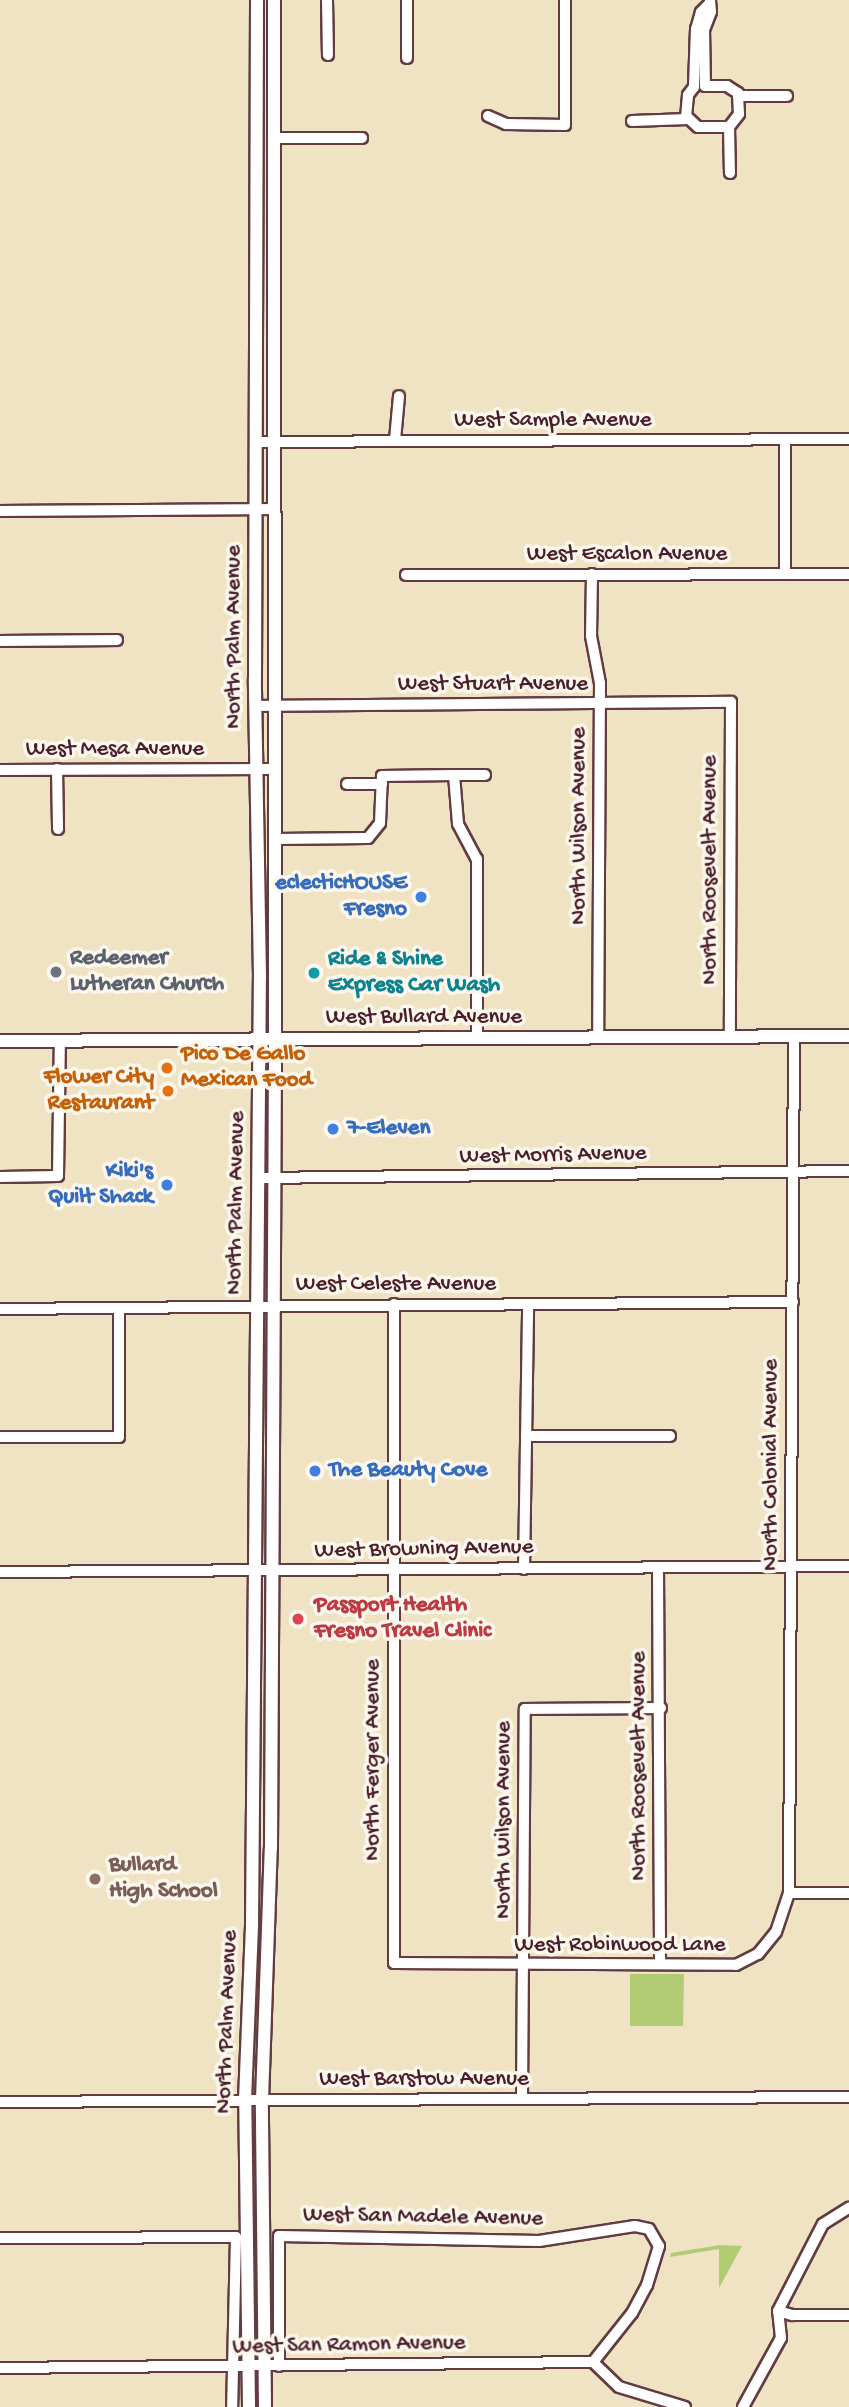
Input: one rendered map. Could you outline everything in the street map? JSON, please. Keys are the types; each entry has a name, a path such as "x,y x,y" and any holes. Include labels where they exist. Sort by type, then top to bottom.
{"main road":[{"name":"North Palm Avenue","path":"249,2407 245,2100 254,1809 259,1178 256,769 257,0"},
{"name":"North Palm Avenue","path":"265,2407 262,2100 271,1809 270,1570 275,1039 272,705 274,0"},
{"path":"257,829 265,864 268,915 275,920"},
{"name":"West Bullard Avenue","path":"0,1041 849,1036"},
{"path":"254,1809 271,1809"}],"street":[{"path":"327,0 328,55"},
{"path":"407,0 407,58"},
{"path":"488,116 506,124 565,125 565,0"},
{"path":"688,119 686,106 700,87 696,29 701,12 710,2"},
{"path":"700,87 727,86 738,96 787,96"},
{"path":"730,173 729,127 739,114 738,96"},
{"path":"632,121 688,119 698,127 729,127"},
{"path":"273,138 362,138"},
{"path":"395,440 398,396"},
{"name":"West Sample Avenue","path":"257,442 849,439"},
{"path":"785,440 785,573"},
{"path":"0,511 273,509"},
{"name":"North Wilson Avenue","path":"592,574 591,636 600,703 598,1038"},
{"name":"West Escalon Avenue","path":"406,575 849,574"},
{"path":"0,641 117,640"},
{"name":"West Stuart Avenue","path":"256,706 731,702"},
{"name":"North Roosevelt Avenue","path":"730,1037 731,702"},
{"path":"57,769 58,829"},
{"name":"West Mesa Avenue","path":"0,770 273,769"},
{"path":"454,775 458,824 477,859 477,1039"},
{"path":"275,839 374,835 380,823 382,776 485,775"},
{"path":"347,784 382,784"},
{"name":"North Colonial Avenue","path":"789,1893 793,1037"},
{"path":"0,1177 58,1176 60,1041"},
{"name":"West Morris Avenue","path":"259,1178 849,1171"},
{"name":"West Celeste Avenue","path":"0,1309 793,1302"},
{"name":"North Ferger Avenue","path":"394,1304 394,1963"},
{"path":"524,1569 528,1304"},
{"path":"0,1437 119,1437 119,1308"},
{"path":"526,1436 670,1436"},
{"name":"West Browning Avenue","path":"0,1572 849,1566"},
{"name":"North Roosevelt Avenue","path":"658,1568 661,1709 660,1964"},
{"name":"North Wilson Avenue","path":"522,2099 525,1709 661,1709"},
{"path":"789,1893 849,1893"},
{"name":"West Robinwood Lane","path":"394,1963 523,1966 736,1965 758,1954 776,1932 789,1893"},
{"name":"West Barstow Avenue","path":"0,2102 849,2097"},
{"path":"743,2407 781,2338 778,2311 823,2224 849,2208"},
{"name":"West San Madele Avenue","path":"279,2366 279,2236 539,2241 635,2226 649,2229 659,2246 647,2285 632,2313 593,2362"},
{"path":"0,2238 236,2236 232,2407"},
{"path":"778,2311 792,2315 849,2315"},
{"path":"593,2362 619,2387 685,2407"},
{"name":"West San Ramon Avenue","path":"0,2368 593,2362"}],"green space":[{"path":"630,1974 684,1974 683,2026 630,2026"},
{"path":"720,2245 742,2246 719,2288 719,2249 670,2257 671,2253"}],"place":[{"name":"eclecticHOUSE Fresno","path":"421,897"},
{"name":"Redeemer Lutheran Church","path":"56,972"},
{"name":"Ride & Shine Express Car Wash","path":"314,973"},
{"name":"Pico De Gallo Mexican Food","path":"167,1068"},
{"name":"Flower City Restaurant","path":"168,1091"},
{"name":"7-Eleven","path":"333,1129"},
{"name":"Kiki's Quilt Shack","path":"167,1185"},
{"name":"The Beauty Cove","path":"315,1471"},
{"name":"Passport Health Fresno Travel Clinic","path":"298,1619"},
{"name":"Bullard High School","path":"95,1879"}]}
